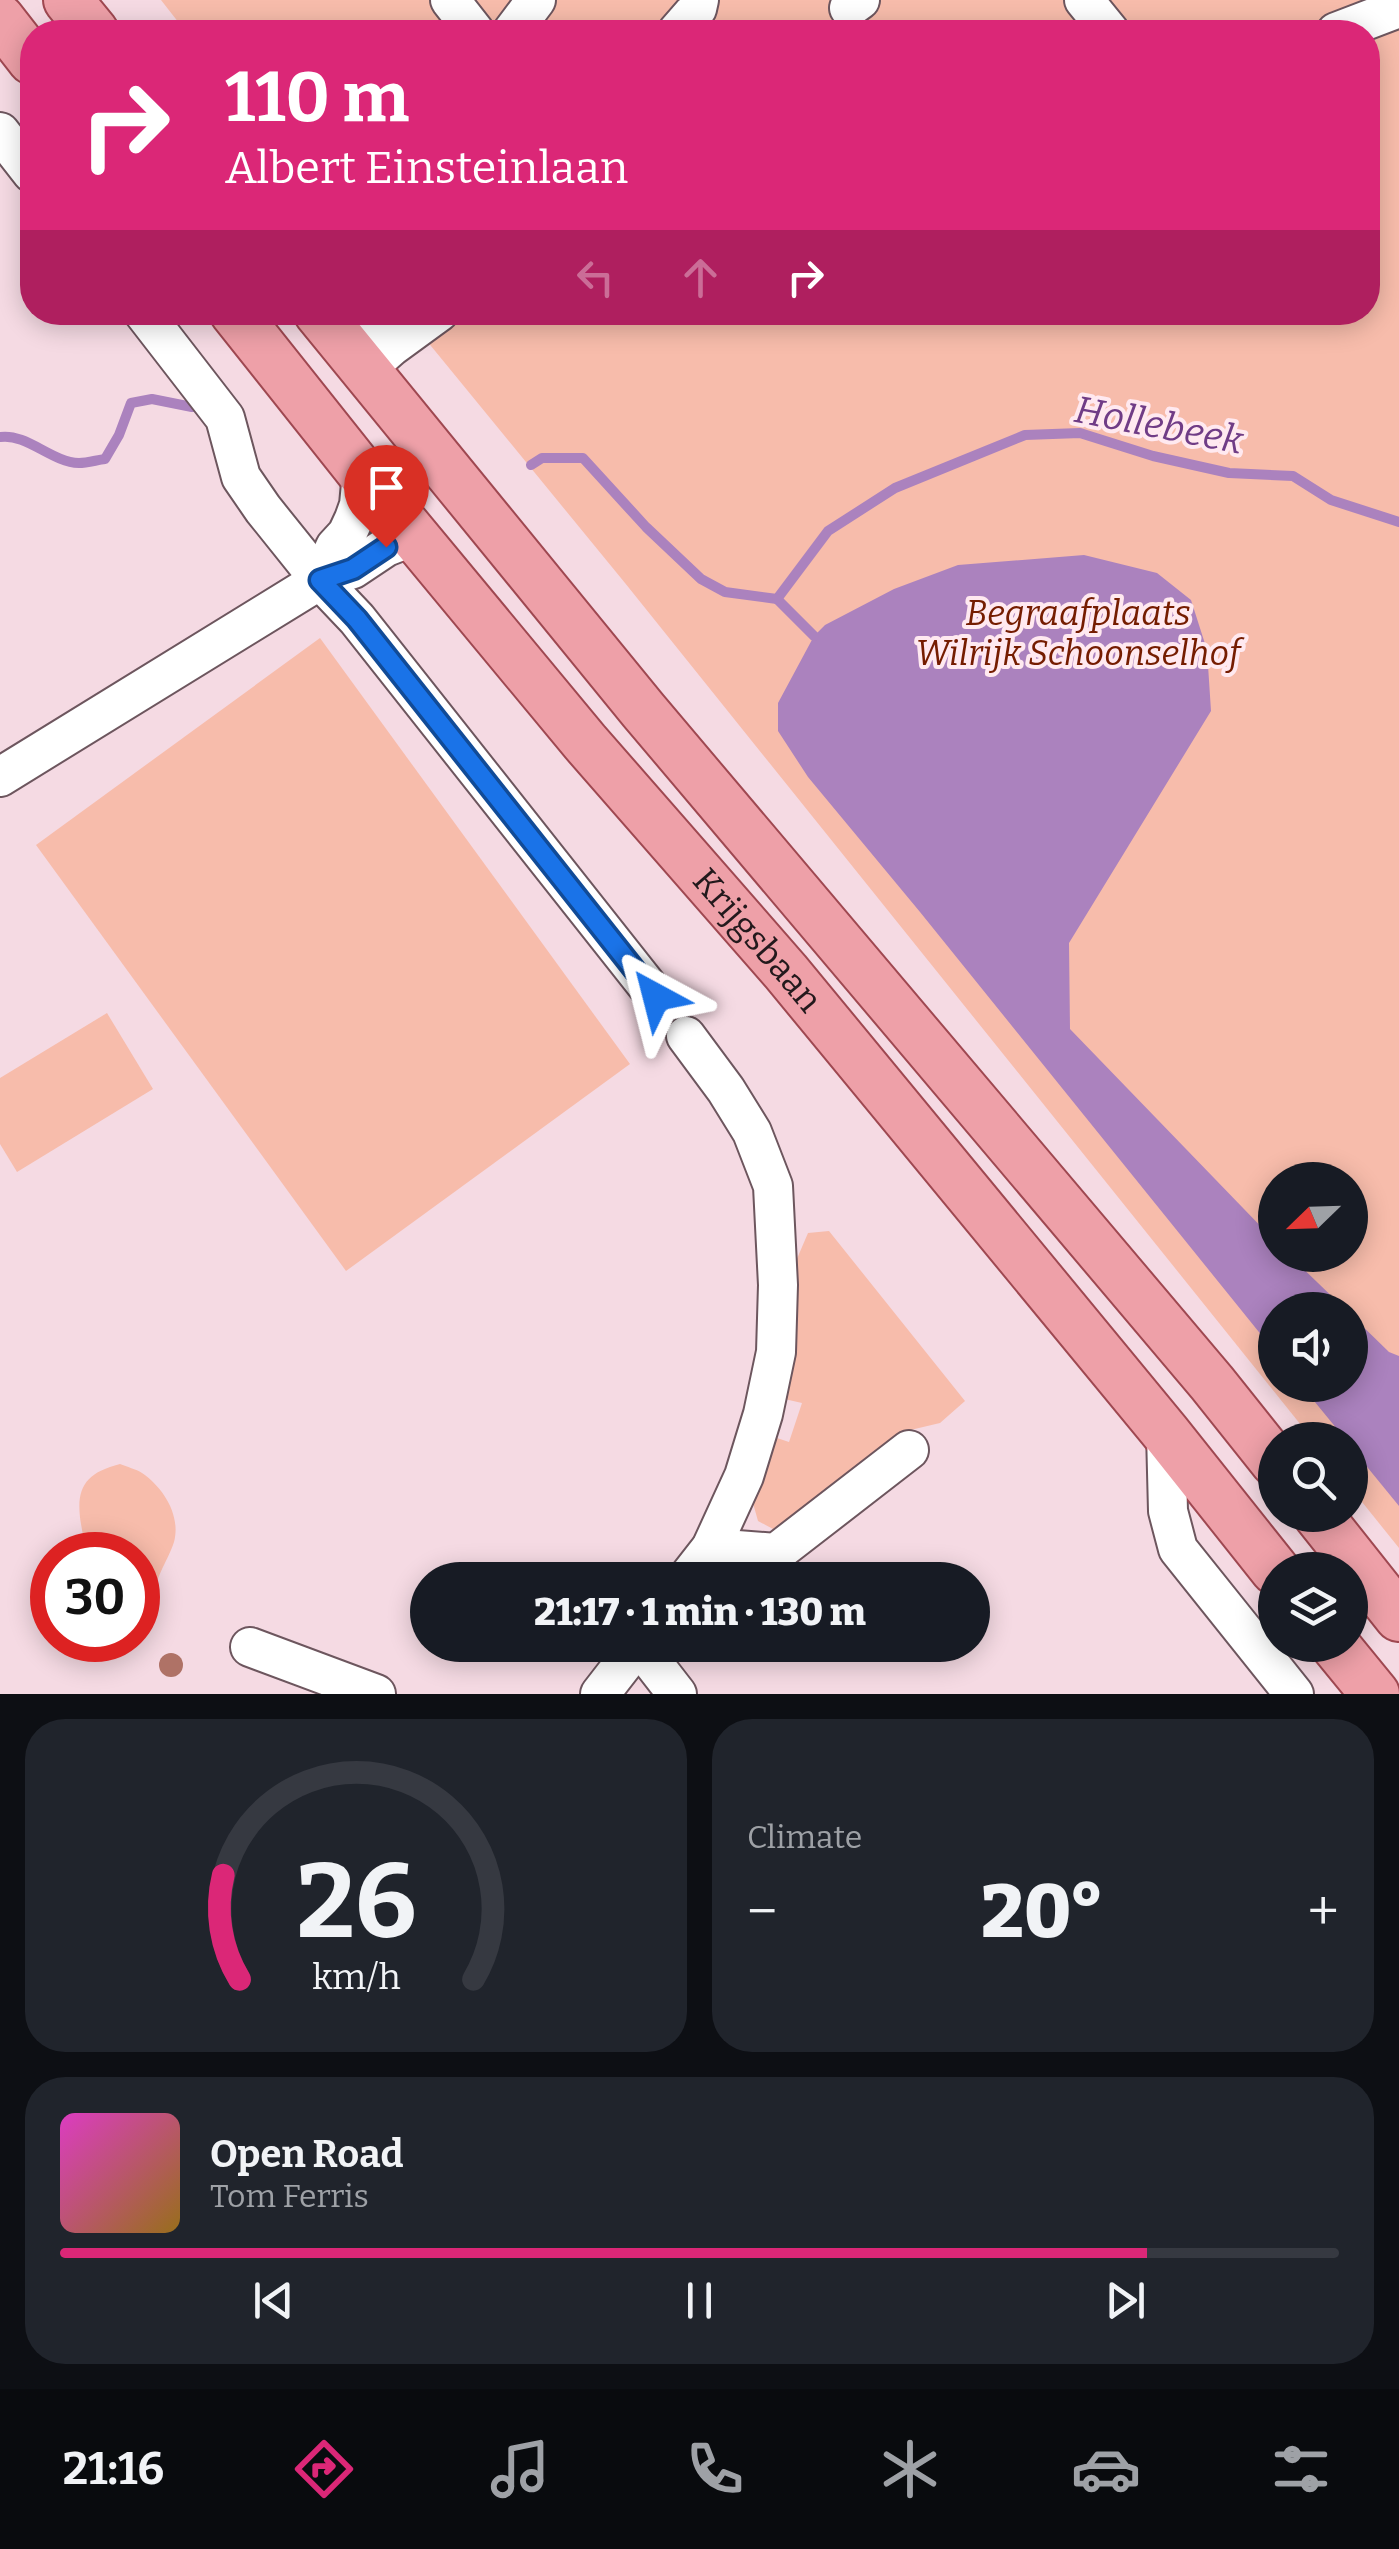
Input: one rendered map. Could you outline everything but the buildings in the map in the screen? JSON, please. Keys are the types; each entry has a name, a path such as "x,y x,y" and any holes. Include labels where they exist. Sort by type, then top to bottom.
{"main road":[{"path":"68,0 84,20"},
{"path":"0,19 20,45"},
{"name":"Krijgsbaan","path":"244,325 585,742 786,972 1261,1552"},
{"name":"Krijgsbaan","path":"342,342 643,710 1258,1441"},
{"path":"1332,1532 1399,1617"},
{"path":"1350,1662 1375,1694"}],"street":[{"path":"450,0 466,20"},
{"path":"1084,0 1100,20"},
{"path":"1368,20 1399,8"},
{"path":"0,132 20,158"},
{"path":"153,325 225,418 241,476 263,510 357,619 656,997"},
{"path":"342,342 362,325"},
{"path":"342,342 391,347 421,325"},
{"path":"320,580 354,519 362,473"},
{"path":"0,777 320,580 353,569 386,547 414,536"},
{"path":"686,1036 752,1132 773,1186 776,1229 776,1352 763,1414 744,1476 711,1548 700,1562"},
{"path":"1166,1434 1168,1511 1178,1548 1294,1694"},
{"path":"711,1548 776,1553 909,1450"},
{"path":"250,1647 376,1694"},
{"path":"600,1694 625,1662"},
{"path":"652,1662 677,1694"}],"green space":[{"name":"Begraafplaats Wilrijk Schoonselhof","path":"161,0 1399,0 1399,1548 1368,1509 1368,1422 1299,1422 1282,1402 1368,1402 1368,1292 1258,1292 1258,1371 414,325 1380,325 1380,20 177,20"},
{"path":"320,638 630,1064 346,1271 36,845"},
{"path":"107,1013 153,1089 17,1172 0,1144 0,1078"},
{"path":"829,1231 965,1401 940,1423 902,1432 775,1530 758,1521 751,1496 771,1436 789,1442 802,1403 780,1398 796,1261 808,1233"},
{"path":"120,1464 142,1473 169,1503 176,1532 160,1574 160,1532 83,1532 81,1492 98,1472"}],"shaded area":[{"path":"1084,555 1157,573 1191,600 1207,650 1211,711 1069,943 1070,1029 1258,1223 1258,1272 1307,1272 1327,1292 1258,1292 1258,1331 808,777 778,731 778,703 814,636 825,625 894,589 958,565"},
{"path":"1368,1332 1389,1352 1399,1356 1399,1506 1368,1468 1368,1422 1331,1422 1315,1402 1368,1402"}],"waterway":[{"name":"Hollebeek","path":"0,437 20,439 69,461 89,462 105,459 131,403 152,399 192,407"},
{"name":"Hollebeek","path":"531,465 542,458 583,458 646,527 701,579 725,592 777,599 828,531 895,488 1025,435 1080,433 1153,456 1229,473 1293,476 1331,500 1399,522"},
{"path":"777,599 814,636"}],"route":[{"path":"386,547 353,569 320,580 357,619 656,997"}]}
